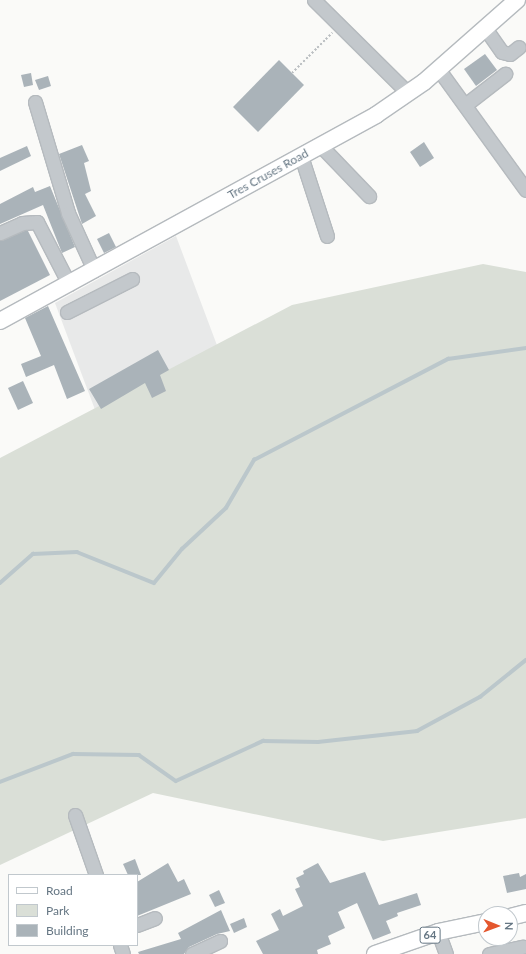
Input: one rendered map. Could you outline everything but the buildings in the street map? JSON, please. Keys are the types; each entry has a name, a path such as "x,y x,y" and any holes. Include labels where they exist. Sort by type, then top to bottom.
{"main road":[{"name":"Tres Cruses Road","path":"0,320 69,284 376,115 439,70 517,0"},
{"name":"64","path":"375,954 438,932 478,924"}],"street":[{"path":"314,0 408,93"},
{"path":"485,28 502,52 510,54 519,47"},
{"path":"439,70 526,190"},
{"path":"464,105 505,74"},
{"path":"34,102 68,213 94,270"},
{"path":"320,145 369,196"},
{"path":"301,156 327,236"},
{"path":"0,233 22,223 37,222 69,284"},
{"path":"67,312 132,279"},
{"path":"75,815 96,874"},
{"path":"138,925 155,918"},
{"path":"438,932 446,954"},
{"path":"192,954 220,941"},
{"path":"489,954 523,947"}],"path":[{"path":"292,73 340,25"}],"shaded area":[{"path":"176,236 224,364 103,431 55,303"}],"green space":[{"path":"483,264 526,272 526,818 383,841 153,793 0,865 0,458 292,305"}],"waterway":[{"path":"0,583 33,554 77,552 154,583 182,549 226,508 254,460 448,359 526,348"},
{"path":"0,782 73,754 139,755 176,781 263,741 318,742 417,731 480,697 526,660"}]}
